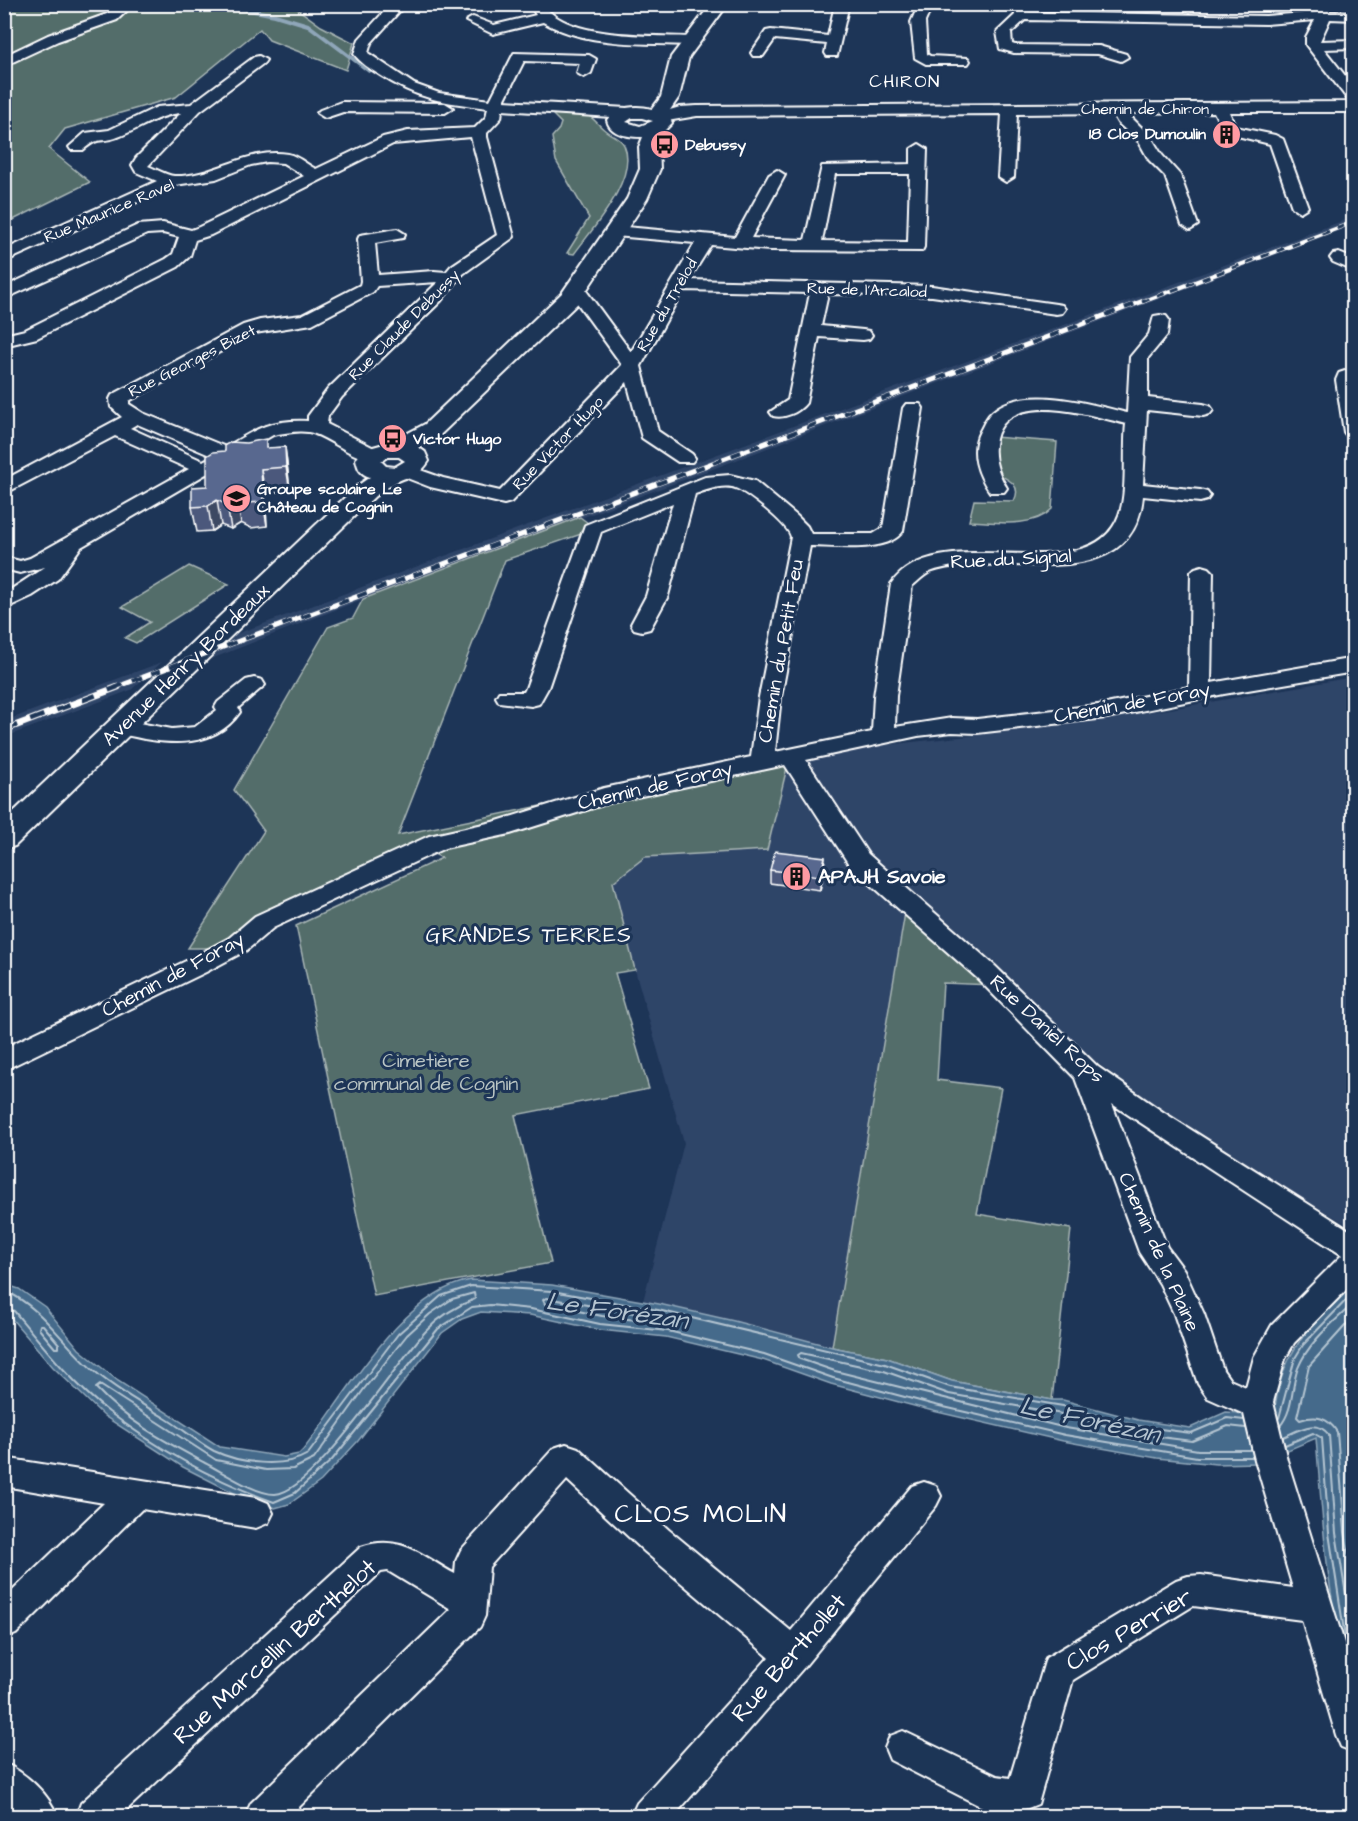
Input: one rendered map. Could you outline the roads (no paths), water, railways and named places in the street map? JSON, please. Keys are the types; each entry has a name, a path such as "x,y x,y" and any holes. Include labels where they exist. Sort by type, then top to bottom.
{"main road":[{"name":"Avenue Henry Bordeaux","path":"4,839 389,467 433,429 529,338 576,289 636,199 650,170 662,117 680,57 720,4"},
{"path":"628,119 662,117"},
{"path":"628,119 662,117"}],"street":[{"path":"4,62 53,38 112,17 128,4"},
{"path":"399,4 364,42 361,54 418,92 453,100 496,105 595,111 628,119"},
{"path":"536,4 545,17 564,29 583,33 692,41"},
{"path":"758,53 771,34 833,47 842,4"},
{"path":"926,4 918,22 920,55 926,60 963,61"},
{"path":"1121,57 1099,50 1014,49 997,41 1022,10 1266,20 1323,10 1353,16"},
{"path":"1323,10 1313,37 1313,45 1353,98"},
{"path":"473,21 493,30 545,17"},
{"path":"1313,45 1353,45"},
{"path":"188,237 205,231 398,137 479,132 493,118 496,105 519,56 589,59 584,73"},
{"path":"171,181 148,173 140,165 148,154 195,108 259,60"},
{"path":"1331,70 1353,69"},
{"path":"325,113 340,107 478,108 496,105"},
{"name":"Chemin de Chiron","path":"662,117 1008,110 1353,107"},
{"path":"77,147 90,136 112,134 162,110 195,108"},
{"path":"1117,109 1131,129 1146,140 1155,157 1172,175 1190,225"},
{"path":"1220,109 1230,130 1270,138 1277,142 1300,207"},
{"path":"1006,177 1010,114 1008,110"},
{"name":"Rue Claude Debussy","path":"317,427 318,416 335,393 435,297 457,270 506,237 478,137 479,132"},
{"path":"615,231 739,244 916,247 919,149"},
{"name":"Rue Maurice Ravel","path":"4,257 171,181 210,176 248,161 267,158 287,159 316,175"},
{"path":"812,246 828,169 919,169"},
{"path":"739,244 777,175"},
{"path":"4,294 144,229 163,228 186,234 188,237"},
{"path":"398,234 366,238 370,281 434,276 450,278"},
{"path":"4,341 31,334 172,263 181,256 188,237"},
{"name":"Rue du Trélod","path":"685,458 649,434 632,366 677,285 705,241"},
{"name":"Rue Georges Bizet","path":"227,455 136,417 124,411 118,403 126,394 249,329 260,325 306,320 367,288 370,281"},
{"name":"Rue de l'Arcalod","path":"677,285 932,291 1056,309"},
{"path":"780,412 797,403 820,288"},
{"path":"576,289 632,366"},
{"name":"Rue du Signal","path":"884,736 885,696 902,584 906,578 925,567 954,561 1050,560 1092,552 1109,544 1125,527 1130,516 1133,489 1139,357 1158,335 1160,320"},
{"path":"812,331 862,335"},
{"name":"Rue Victor Hugo","path":"389,467 437,483 504,498 632,366"},
{"path":"1353,373 1345,380 1353,432"},
{"name":"Rue Claude Debussy","path":"8,565 32,565 72,544 335,393"},
{"path":"997,488 987,475 985,444 989,429 1002,414 1023,407 1048,403 1136,412 1203,410"},
{"name":"Chemin du Petit Feu","path":"801,540 873,540 893,531 913,408"},
{"path":"4,488 136,417"},
{"name":"Rue Claude Debussy","path":"268,430 293,426 317,427 389,467"},
{"path":"116,429 204,469"},
{"name":"Chemin du Petit Feu","path":"507,697 531,699 537,688 592,529 712,481 730,481 748,485 800,530 801,540 770,697 762,762"},
{"path":"1133,489 1200,496"},
{"path":"642,624 657,596 686,492"},
{"path":"4,603 51,576 61,566 72,544"},
{"path":"1200,692 1202,572"},
{"name":"Chemin de Foray","path":"4,1060 197,966 238,944 264,922 438,842 501,828 604,796 884,736 940,726 977,726 1106,711 1353,665"},
{"path":"122,727 172,736 201,733 229,712 226,707 254,685"},
{"name":"Rue Daniel Rops","path":"791,755 859,860 986,972 1088,1074 1153,1119 1353,1248"},
{"name":"Chemin de la Plaine","path":"1088,1074 1154,1252 1173,1278 1189,1314 1209,1375 1219,1389 1258,1407"},
{"path":"1353,1262 1283,1334 1270,1357 1258,1407 1271,1460 1353,1735"},
{"path":"264,1816 468,1616 473,1561 566,1458 657,1541 793,1655"},
{"path":"4,1472 256,1513"},
{"path":"4,1623 137,1492"},
{"name":"Rue Berthollet","path":"650,1816 793,1655 924,1496"},
{"name":"Rue Marcellin Berthelot","path":"94,1816 373,1558 392,1556 470,1601"},
{"name":"Clos Perrier","path":"903,1748 993,1793 1013,1796 1025,1791 1058,1670 1188,1591 1201,1590 1299,1605 1313,1603"},
{"path":"4,1781 39,1816"}],"water":[{"name":"Le Forézan","path":"471,1280 552,1285 659,1304 832,1347 887,1358 952,1381 1052,1400 1063,1400 1138,1420 1190,1428 1226,1412 1274,1415 1283,1372 1300,1341 1353,1284 1353,1685 1331,1594 1316,1438 1257,1463 1216,1464 1157,1458 1063,1441 933,1411 831,1384 763,1360 666,1337 600,1330 530,1315 481,1312 462,1319 442,1333 358,1441 321,1481 289,1504 275,1508 242,1497 183,1467 104,1416 53,1367 5,1311 4,1284 19,1289 45,1307 79,1349 118,1381 220,1447 284,1457 299,1454 303,1450 376,1350 398,1325 421,1304 446,1288"}],"waterway":[{"path":"218,4 275,15 308,25 369,71"}],"railway":[{"path":"1142,302 1354,222"},
{"path":"114,688 1146,300"},
{"path":"4,730 118,687"}],"place":[{"name":"18 Clos Dumoulin","path":"1227,134"},
{"name":"Debussy","path":"664,145"},
{"name":"Victor Hugo","path":"392,439"},
{"name":"Groupe scolaire Le Château de Cognin","path":"236,498"},
{"name":"APAJH Savoie","path":"797,877"}],"district":[{"name":"CHIRON","path":"905,81"},
{"name":"GRANDES TERRES","path":"529,935"},
{"name":"CLOS MOLIN","path":"701,1514"}],"park label":[{"name":"Cimetière communal de Cognin","path":"426,1072"}]}
